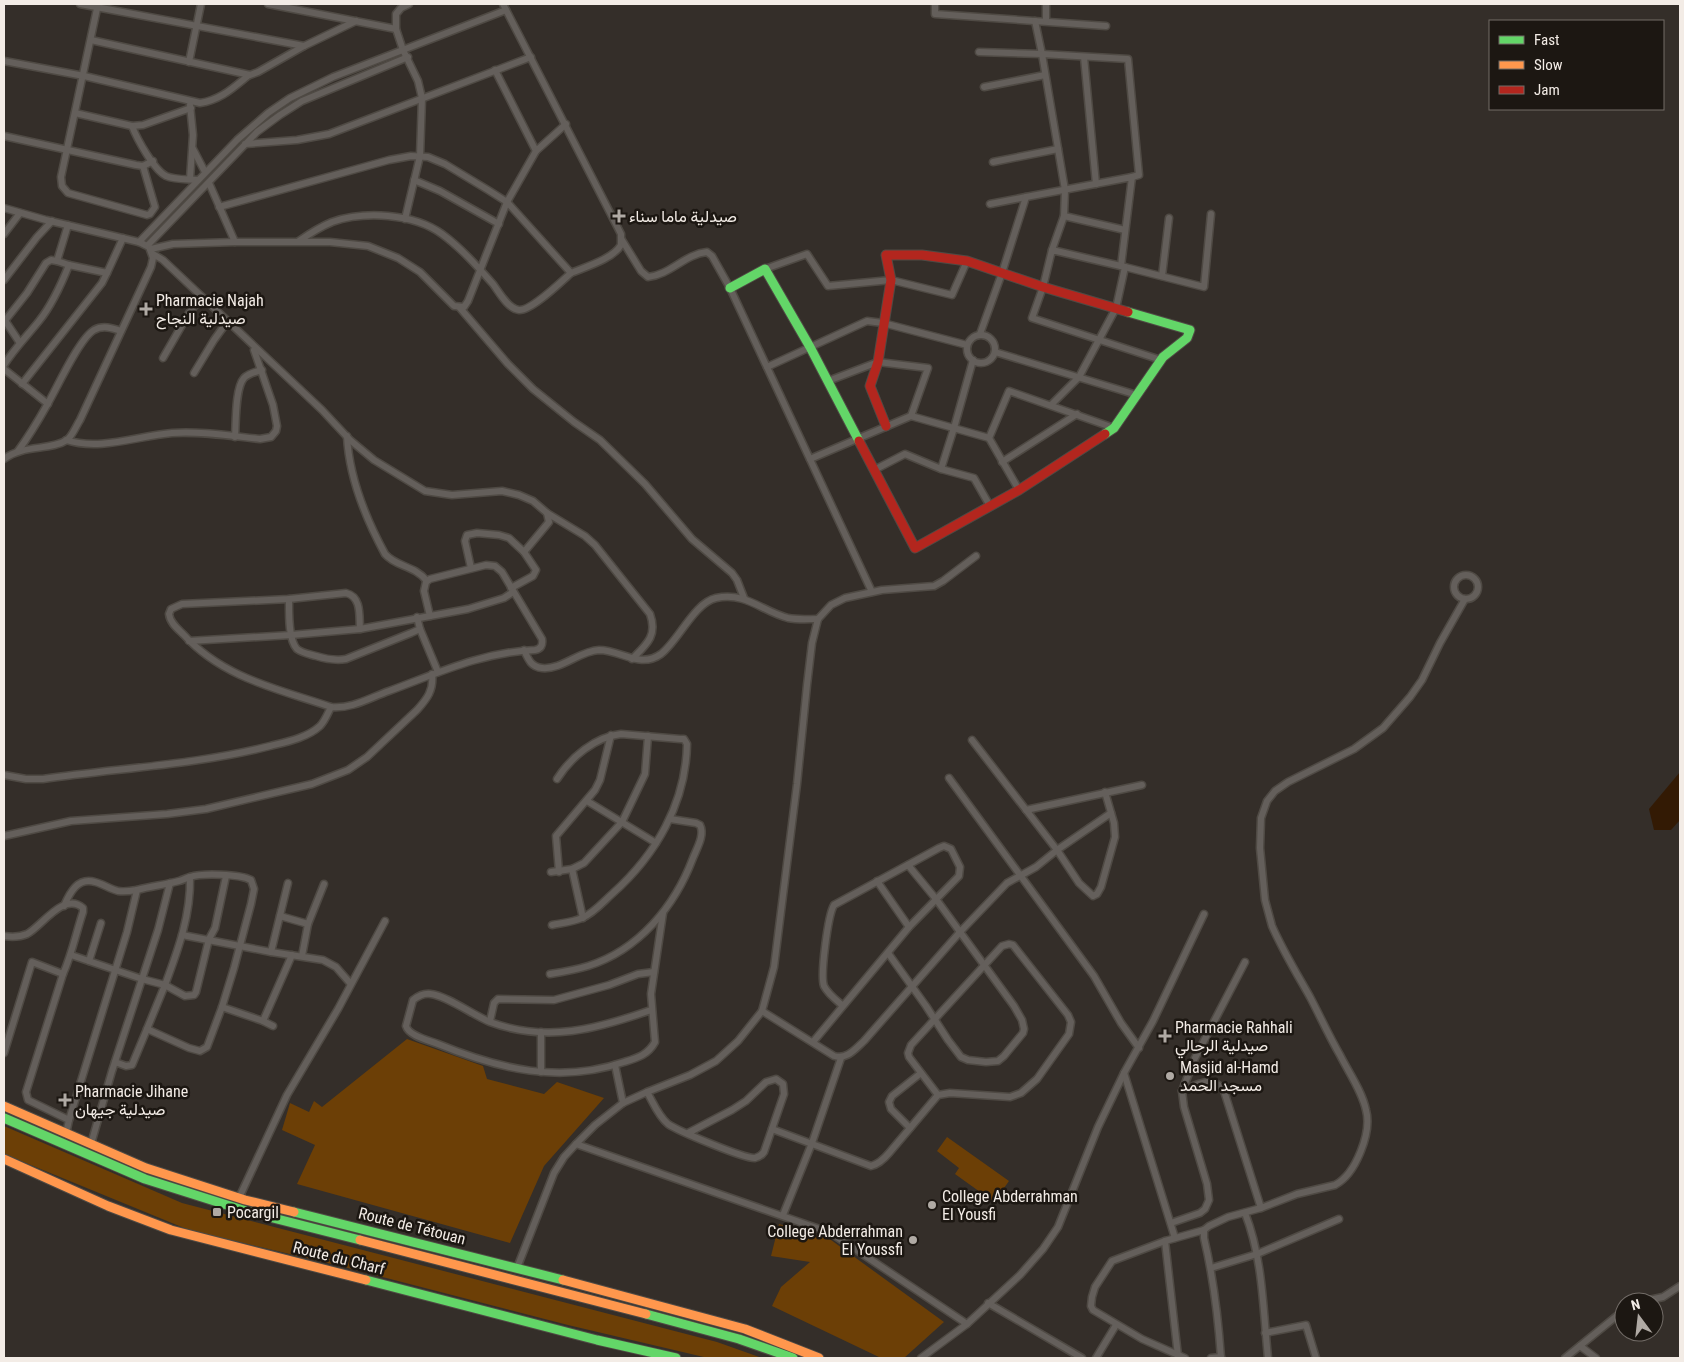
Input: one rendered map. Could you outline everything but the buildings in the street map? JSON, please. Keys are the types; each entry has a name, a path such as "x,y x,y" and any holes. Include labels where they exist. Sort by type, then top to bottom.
{"main road":[{"path":"730,288 765,269 810,347 914,548 1019,490 1114,428 1162,360 1187,338 1190,330 1043,287 967,261 922,255 886,255 891,280 878,362 870,386 886,426"},
{"name":"Route de Tétouan","path":"4,1106 154,1170 239,1198 517,1268 745,1329 819,1358"},
{"name":"Route de Tétouan","path":"4,1118 145,1179 195,1196 256,1214 686,1324 739,1339 793,1358"},
{"name":"Route du Charf","path":"4,1159 108,1206 171,1230 597,1340 676,1358"}],"street":[{"path":"80,4 304,46"},
{"path":"189,62 201,4"},
{"path":"268,4 303,7 396,29"},
{"path":"405,219 420,156 422,98 418,81 396,29 396,14 401,6 409,4"},
{"path":"935,4 935,14 1106,26"},
{"path":"1046,4 1046,21"},
{"path":"98,6 60,182 64,190 72,194 147,215 155,208 143,166"},
{"path":"139,242 194,180 268,113 290,98 312,86 404,50 504,7 566,124 621,234 622,240 641,271 648,277 658,276 699,252 707,252 712,256 730,288 872,592"},
{"path":"75,112 132,126 143,124 190,105 217,99 250,74 258,72 304,46 356,21"},
{"path":"1035,21 1065,190 1064,216 1032,318 1162,360"},
{"path":"90,40 250,74"},
{"path":"979,52 1128,59 1140,175 990,204"},
{"path":"66,440 80,420 151,267 150,250 209,183 245,144 268,124 302,101 408,57"},
{"path":"245,144 297,140 329,134 530,57"},
{"path":"1084,57 1096,184"},
{"path":"4,61 84,76 190,105"},
{"path":"495,70 536,151"},
{"path":"984,87 1046,76"},
{"path":"190,105 194,180"},
{"path":"460,308 467,304 507,202 536,151 566,124"},
{"path":"132,126 160,171 167,176 194,180"},
{"path":"4,136 143,166 153,161"},
{"path":"193,149 205,172"},
{"path":"993,162 1058,149"},
{"path":"219,207 389,160 420,156 428,157 445,164 507,202 571,273"},
{"path":"1051,405 1079,376 1116,308 1123,266 1125,230 1132,177"},
{"path":"414,180 440,191 498,224"},
{"path":"209,183 236,242"},
{"path":"980,334 992,339 995,345 995,352 992,358 986,362 979,363 972,360 967,350 967,345 970,340 980,334 1026,197"},
{"path":"4,208 20,214 139,242 162,260 200,298 374,460 425,490 452,494 502,491 519,495 533,501 547,513 585,536 596,544 650,614 652,635 632,659"},
{"path":"4,234 20,214"},
{"path":"1052,250 1204,287 1211,214"},
{"path":"297,242 332,222 348,218 388,216 405,219 427,226 440,233 462,250 512,307 525,310 571,273 594,264 614,253 619,249 622,240"},
{"path":"1064,216 1125,230"},
{"path":"1162,276 1169,218"},
{"path":"4,280 37,237 52,222"},
{"path":"57,261 68,225"},
{"path":"22,384 102,283 123,238"},
{"path":"150,250 173,244 236,242 351,243 368,246 398,258 420,272 454,306 460,308 508,364 533,389 600,440 637,475 692,539 732,573 744,598"},
{"path":"765,269 807,254 828,286 891,280 952,296 967,261"},
{"path":"20,343 4,321 27,293 46,263 51,260 107,272"},
{"path":"4,365 40,320 52,301 69,265"},
{"path":"163,358 200,298"},
{"path":"767,367 867,321 883,323 967,345"},
{"path":"194,373 227,322"},
{"path":"18,451 33,430 82,343 93,331 103,327 120,331"},
{"path":"4,459 18,451 51,445 66,440 91,444 189,432 266,439 274,435 276,431 276,413 253,346"},
{"path":"995,352 1137,395"},
{"path":"941,469 972,360"},
{"path":"828,381 878,362 928,368 912,416"},
{"path":"4,369 48,404"},
{"path":"235,437 238,393 241,382 248,374 262,370"},
{"path":"988,438 1009,390 1114,428"},
{"path":"1002,462 1077,414"},
{"path":"810,459 912,416 988,438 1019,490"},
{"path":"347,436 353,474 362,502 385,554 389,559 421,574 428,581"},
{"path":"874,470 906,454 941,469 974,478 990,506"},
{"path":"524,552 548,522 547,513"},
{"path":"189,641 291,635 360,628 468,609 504,598 536,572 524,552 509,538 469,534 466,536 465,541 472,568"},
{"path":"517,1268 554,1173 564,1157 576,1144 595,1125 623,1103 690,1076 716,1062 738,1042 762,1011 774,967 797,784 812,643 818,619 831,605 846,598 872,592 934,586 943,582 976,556"},
{"path":"360,628 358,606 354,597 346,593 288,599 182,604 170,610 169,617 171,622 189,641 211,660 245,678 331,707 350,707 435,673 482,657 505,652 539,649 543,642 502,572 495,566 486,565 472,568 426,582 424,591 430,616"},
{"path":"524,650 530,662 542,668 560,664 594,651 606,651 632,659 644,660 660,655 680,634 696,613 710,600 718,598 744,598 786,618 818,619"},
{"path":"288,599 293,644 303,652 328,660 338,661 367,652 420,629"},
{"path":"1181,1357 1116,1325 1098,1314 1090,1306 1096,1287 1112,1261 1175,1238 1204,1230 1218,1221 1261,1208 1296,1194 1340,1182 1348,1174 1358,1156 1364,1142 1368,1123 1366,1110 1353,1080 1272,926 1265,900 1261,870 1259,830 1263,809 1267,800 1275,791 1305,773 1354,749 1368,740 1395,715 1422,680 1440,642 1465,599"},
{"path":"4,836 71,820 167,814 206,809 284,791 329,778 348,770 367,757 417,710 424,703 433,688 435,673 417,617"},
{"path":"4,775 26,779 43,779 217,757 261,748 290,741 310,732 320,726 331,707"},
{"path":"552,925 583,918 625,883 642,864 670,819 679,796 685,773 687,744 684,739 621,734 611,735 573,758 558,779"},
{"path":"559,872 556,836 587,802 595,790 600,780 611,735"},
{"path":"551,872 572,870 584,863 622,822 645,774 648,736"},
{"path":"972,740 1087,892 1093,896 1104,881 1115,836 1112,813 1105,792"},
{"path":"949,778 1094,976 1121,1023 1139,1048"},
{"path":"1026,810 1142,785"},
{"path":"587,802 656,843"},
{"path":"762,1011 834,1056 841,1058 848,1055 864,1041 960,932 1007,884 1112,813"},
{"path":"550,974 575,970 602,960 645,933 663,913 691,864 702,833 700,825 696,823 670,819"},
{"path":"813,1042 909,927 960,872 958,861 951,849 942,847 837,903 832,910 824,959 824,984 832,997 843,1006"},
{"path":"888,953 961,1057 976,1061 994,1062 1012,1049 1024,1033 1024,1024 1014,1006 936,899 908,865"},
{"path":"572,870 583,918"},
{"path":"64,906 70,891 81,883 88,881 96,882 118,891 137,890 200,875 249,878 254,886 243,936 222,1007 206,1047 200,1051 189,1048 147,1029"},
{"path":"71,956 165,985 185,996 194,995 199,986 209,939 215,928 226,876"},
{"path":"115,1062 126,1066 132,1065 165,985 189,907 190,877"},
{"path":"877,882 909,927"},
{"path":"91,1144 115,1062 158,930 170,883"},
{"path":"271,952 288,883"},
{"path":"302,956 308,924 324,884"},
{"path":"66,1134 137,890"},
{"path":"4,936 26,934 54,911 64,906 80,906 83,908 74,937 71,956 63,974 26,1095 28,1100 69,1120"},
{"path":"651,1010 605,1026 587,1030 566,1033 541,1032 511,1028 490,1021 443,998 428,994 413,1000 406,1026 408,1031 414,1034 484,1061 520,1070 560,1073 579,1072 615,1065 639,1057 647,1053 655,1042 651,994 663,913"},
{"path":"921,1358 967,1324 1020,1274 1043,1249 1058,1227 1098,1128 1204,914"},
{"path":"280,916 308,924"},
{"path":"239,1198 287,1095 338,1008 385,921"},
{"path":"89,962 101,923"},
{"path":"182,934 271,952 323,960 341,972 350,983"},
{"path":"772,1129 864,1164 876,1165 890,1153 938,1096 950,1093 1010,1097 1021,1093 1037,1079 1069,1034 1071,1022 1068,1015 1013,945 1002,946 935,1020 917,1037 908,1050 909,1057 938,1096"},
{"path":"263,1021 292,955"},
{"path":"4,1053 32,962 63,974"},
{"path":"1170,1223 1200,1213 1205,1209 1210,1200 1208,1184 1184,1108 1182,1091 1195,1058 1245,962"},
{"path":"490,1021 494,1004 498,999 554,1000 609,985 638,974 654,972"},
{"path":"222,1007 273,1026"},
{"path":"541,1032 541,1072"},
{"path":"783,1215 812,1143 841,1058"},
{"path":"615,1065 623,1103"},
{"path":"910,1128 891,1109 889,1102 892,1096 921,1073"},
{"path":"1124,1073 1175,1238"},
{"path":"647,1092 669,1124 688,1133 754,1158 761,1156 764,1152 785,1088 776,1079 766,1082 746,1101 688,1133"},
{"path":"1182,1091 1207,1081 1221,1086 1261,1208"},
{"path":"576,1144 831,1233 967,1324"},
{"path":"1245,1213 1258,1254 1268,1358"},
{"path":"1211,1268 1258,1254 1339,1219"},
{"path":"1204,1230 1220,1329 1221,1358 1211,1358"},
{"path":"1165,1242 1181,1357"},
{"path":"1664,1296 1680,1286"},
{"path":"988,1303 1082,1358"},
{"path":"1565,1358 1614,1318"},
{"path":"1265,1333 1306,1324 1316,1358"},
{"path":"1096,1358 1116,1325"},
{"path":"1580,1346 1596,1358"}],"shaded area":[{"path":"1680,772 1680,820 1671,830 1654,830 1649,809"},
{"path":"407,1039 483,1066 487,1079 544,1094 557,1082 604,1098 544,1166 510,1243 297,1184 315,1145 282,1130 290,1103 309,1112 314,1101 322,1107"},
{"path":"4,1126 182,1203 717,1342 762,1358 708,1358 189,1230 4,1154"},
{"path":"947,1137 1009,1181 994,1202 955,1174 959,1168 937,1151"},
{"path":"779,1224 831,1240 944,1322 904,1358 881,1358 772,1306 781,1287 810,1262 771,1256"}],"traffic: fast":[{"path":"730,288 765,269 810,347 859,441"},
{"path":"1105,434 1114,428 1163,357 1187,338 1190,330 1128,312"},
{"path":"4,1118 145,1179 246,1211 360,1240"},
{"path":"294,1212 563,1280"},
{"path":"366,1280 597,1340 676,1358"},
{"path":"646,1314 739,1339 793,1358"}],"traffic: slow":[{"path":"4,1106 146,1168 245,1200 294,1212"},
{"path":"4,1159 108,1206 171,1230 366,1280"},
{"path":"360,1240 646,1314"},
{"path":"563,1280 745,1329 819,1358"}],"traffic: jam":[{"path":"886,426 870,386 878,362 891,280 886,255 922,255 967,261 1043,287 1128,312"},
{"path":"859,441 915,548 1019,490 1105,434"}],"place":[{"name":"صيدلية ماما سناء","path":"619,216"},
{"name":"Pharmacie Najah صيدلية النجاح","path":"146,309"},
{"name":"Pharmacie Rahhali صيدلية الرحالي","path":"1165,1036"},
{"name":"Masjid al-Hamd مسجد الحمد","path":"1170,1076"},
{"name":"Pharmacie Jihane صيدلية جيهان","path":"65,1100"},
{"name":"College Abderrahman El Yousfi","path":"932,1205"},
{"name":"Pocargil","path":"217,1212"},
{"name":"College Abderrahman El Youssfi","path":"913,1240"}]}
